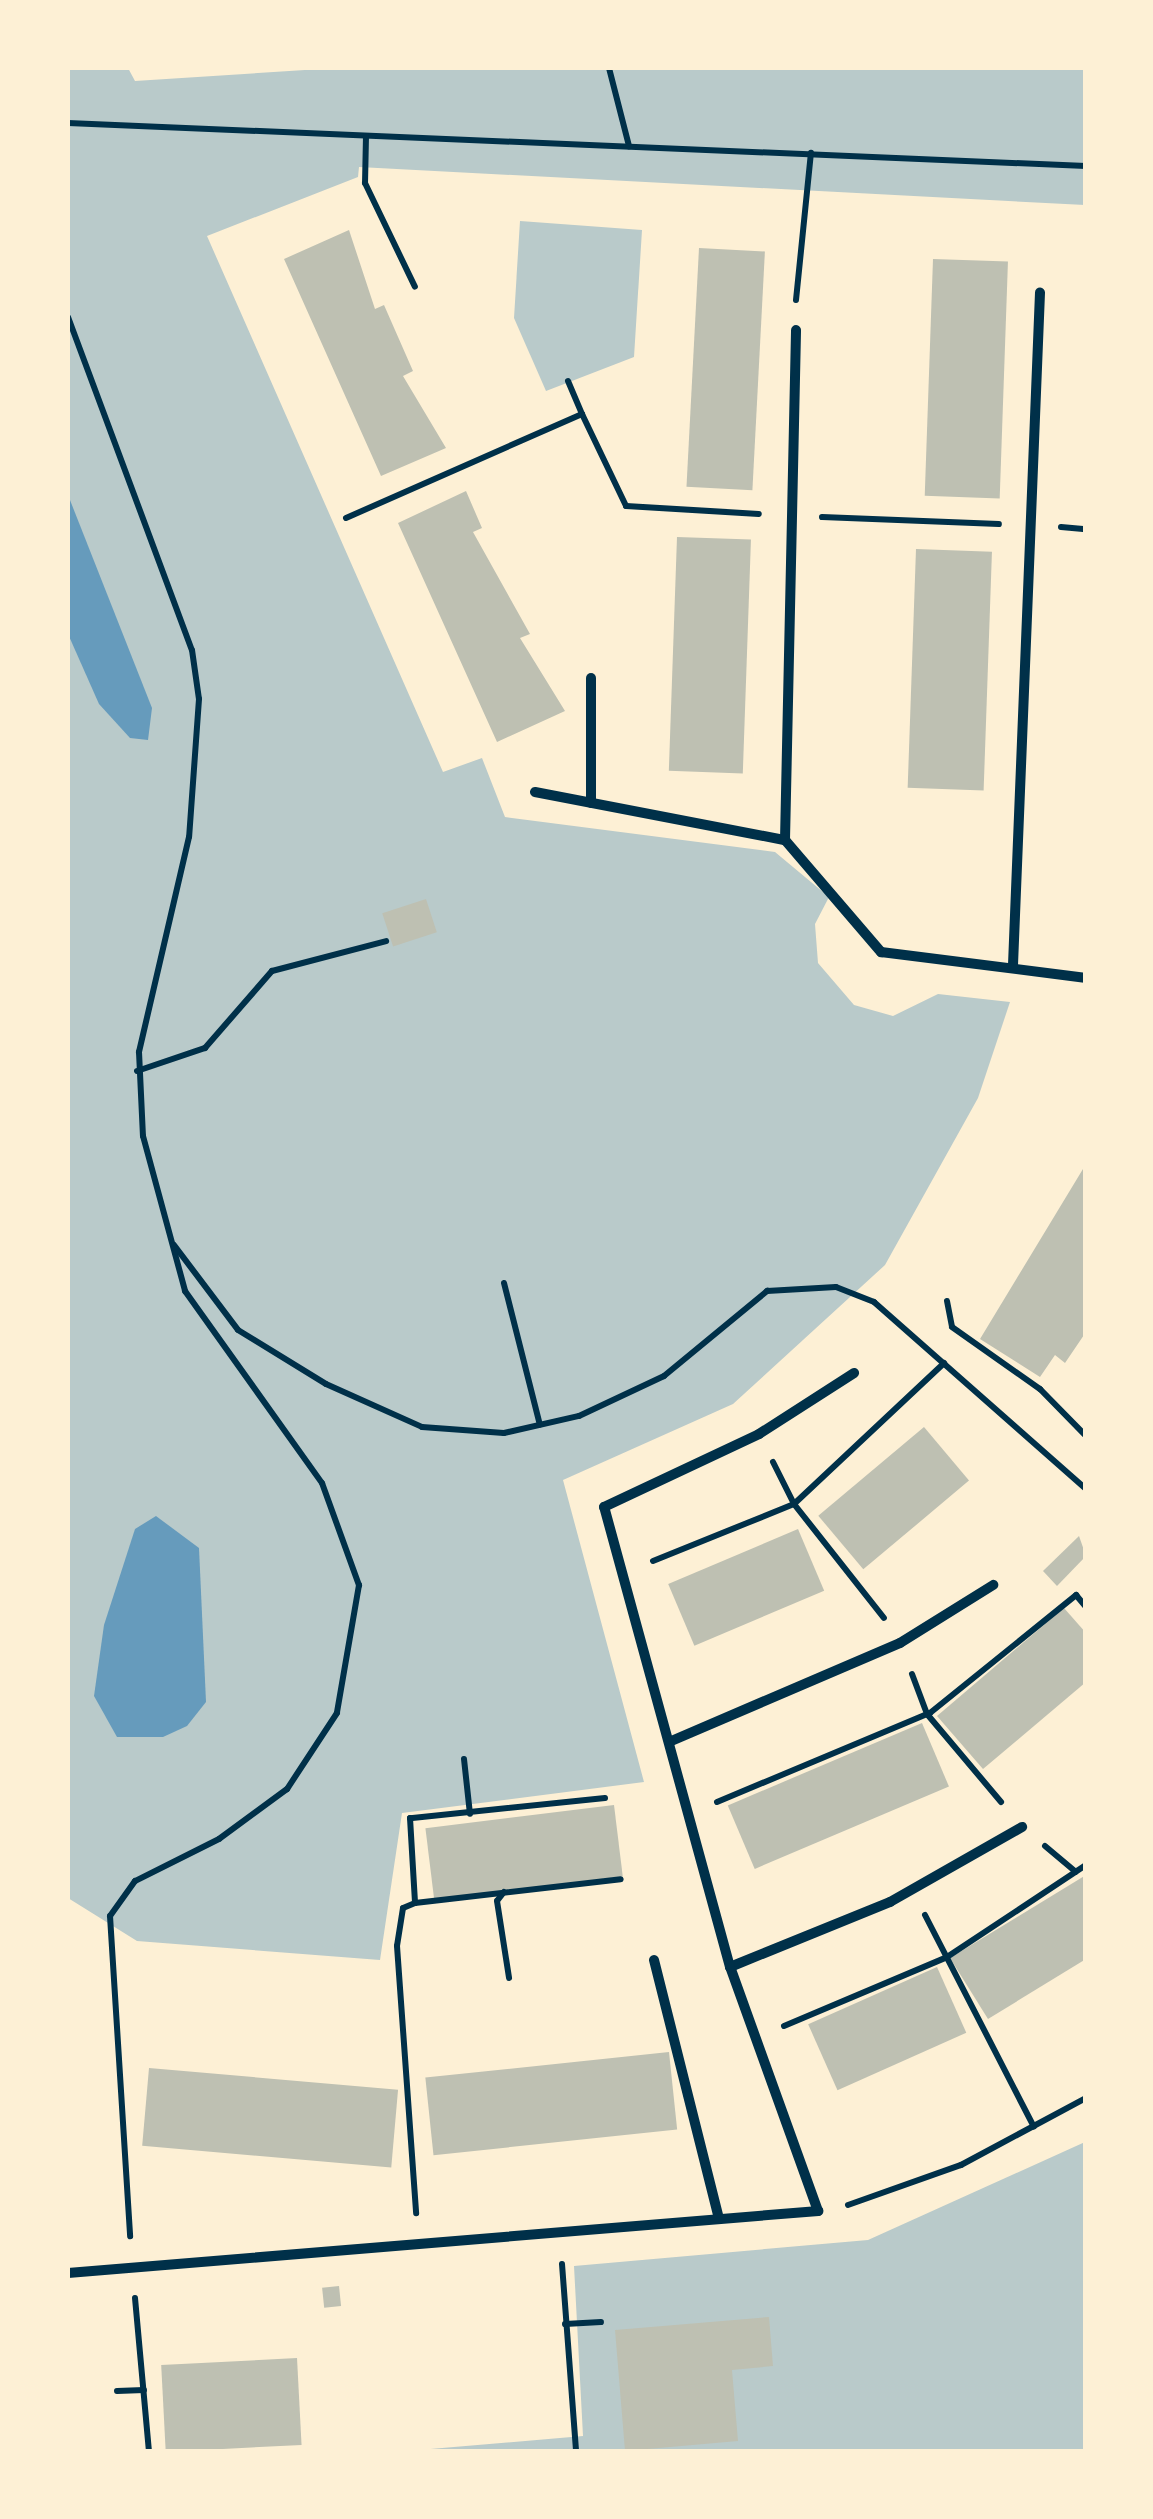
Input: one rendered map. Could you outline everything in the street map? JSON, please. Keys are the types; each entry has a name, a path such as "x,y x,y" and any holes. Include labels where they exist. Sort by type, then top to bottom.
{"street":[{"path":"1012,965 1040,293"},
{"path":"785,840 796,330"},
{"path":"591,678 591,803"},
{"path":"535,792 785,840 881,952 1012,965 1086,978"},
{"path":"68,2274 818,2211 730,1967 604,1507 759,1434 854,1374"},
{"path":"669,1742 900,1644 993,1585"},
{"path":"730,1967 912,1890 1022,1827"},
{"path":"654,1960 720,2219"}],"path":[{"path":"610,68 629,146"},
{"path":"68,124 1086,166"},
{"path":"366,136 365,183 416,287"},
{"path":"796,330 811,153"},
{"path":"68,317 192,650 199,699 189,837 137,1072 170,1240 193,1305 322,1483 350,1544 359,1626 338,1713 287,1789 219,1838 135,1881 110,1916 148,2452"},
{"path":"568,381 582,414"},
{"path":"346,518 492,455"},
{"path":"137,1072 205,1048 272,971 386,941"},
{"path":"170,1240 238,1330 326,1384 422,1427 504,1433 540,1425 664,1376 739,1309 794,1287 836,1287 874,1302 1086,1489"},
{"path":"504,1284 540,1425"},
{"path":"947,1301 952,1327 1040,1388 1086,1436"},
{"path":"622,1573 794,1504 944,1363"},
{"path":"759,1434 794,1504 900,1644 926,1714 998,1798"},
{"path":"688,1814 926,1714 1076,1595 1086,1607"},
{"path":"464,1759 470,1814"},
{"path":"415,1903 410,1818 605,1798"},
{"path":"756,2038 947,1957 1086,1865"},
{"path":"418,2244 397,1946 404,1908 415,1903 621,1879"},
{"path":"912,1890 1034,2127"},
{"path":"505,1891 497,1901 509,1978"},
{"path":"818,2211 881,2198 1034,2127 1086,2098"},
{"path":"560,2232 576,2452"},
{"path":"566,2324 601,2322"},
{"path":"117,2391 144,2390"}],"shaded area":[{"path":"68,68 128,68 135,81 336,68 1085,68 1085,205 359,167 358,177 207,236 443,772 482,758 505,817 775,852 829,897 815,924 818,963 854,1005 893,1016 938,994 1010,1002 978,1098 885,1265 733,1404 563,1480 644,1782 402,1813 380,1960 137,1941 68,1898"},
{"path":"520,221 642,230 634,357 546,391 514,318"},
{"path":"1085,2142 1085,2451 395,2452 583,2436 574,2266 868,2240"}],"water":[{"path":"68,495 152,708 148,740 130,738 99,704 68,634"},
{"path":"156,1516 199,1548 206,1702 187,1726 163,1737 117,1737 94,1696 104,1625 135,1529"}],"building":[{"path":"349,230 375,309 384,305 413,371 403,376 446,448 381,476 284,259"},
{"path":"699,248 765,251 752,490 686,487"},
{"path":"933,259 1008,262 1000,498 925,496"},
{"path":"466,491 482,528 473,532 530,634 520,638 565,711 497,742 398,523"},
{"path":"677,537 751,540 743,773 669,771"},
{"path":"916,549 992,552 984,791 908,788"},
{"path":"426,899 437,932 393,947 382,913"},
{"path":"1086,1164 1086,1332 1065,1363 1055,1355 1040,1377 980,1339"},
{"path":"924,1427 969,1481 863,1569 818,1516"},
{"path":"798,1529 824,1591 694,1646 668,1584"},
{"path":"1079,1536 1086,1556 1057,1586 1043,1571"},
{"path":"1064,1608 1086,1633 1086,1682 983,1769 937,1716"},
{"path":"922,1723 949,1787 755,1869 728,1805"},
{"path":"614,1805 623,1876 434,1900 425,1828"},
{"path":"1086,1875 1086,1959 988,2019 950,1958"},
{"path":"937,1967 966,2033 837,2090 808,2024"},
{"path":"669,2052 677,2130 433,2155 425,2078"},
{"path":"149,2068 398,2090 391,2167 142,2146"},
{"path":"339,2286 341,2306 324,2308 322,2288"},
{"path":"769,2317 773,2366 732,2370 738,2441 625,2451 615,2330"},
{"path":"297,2358 302,2445 166,2452 161,2365"}]}
